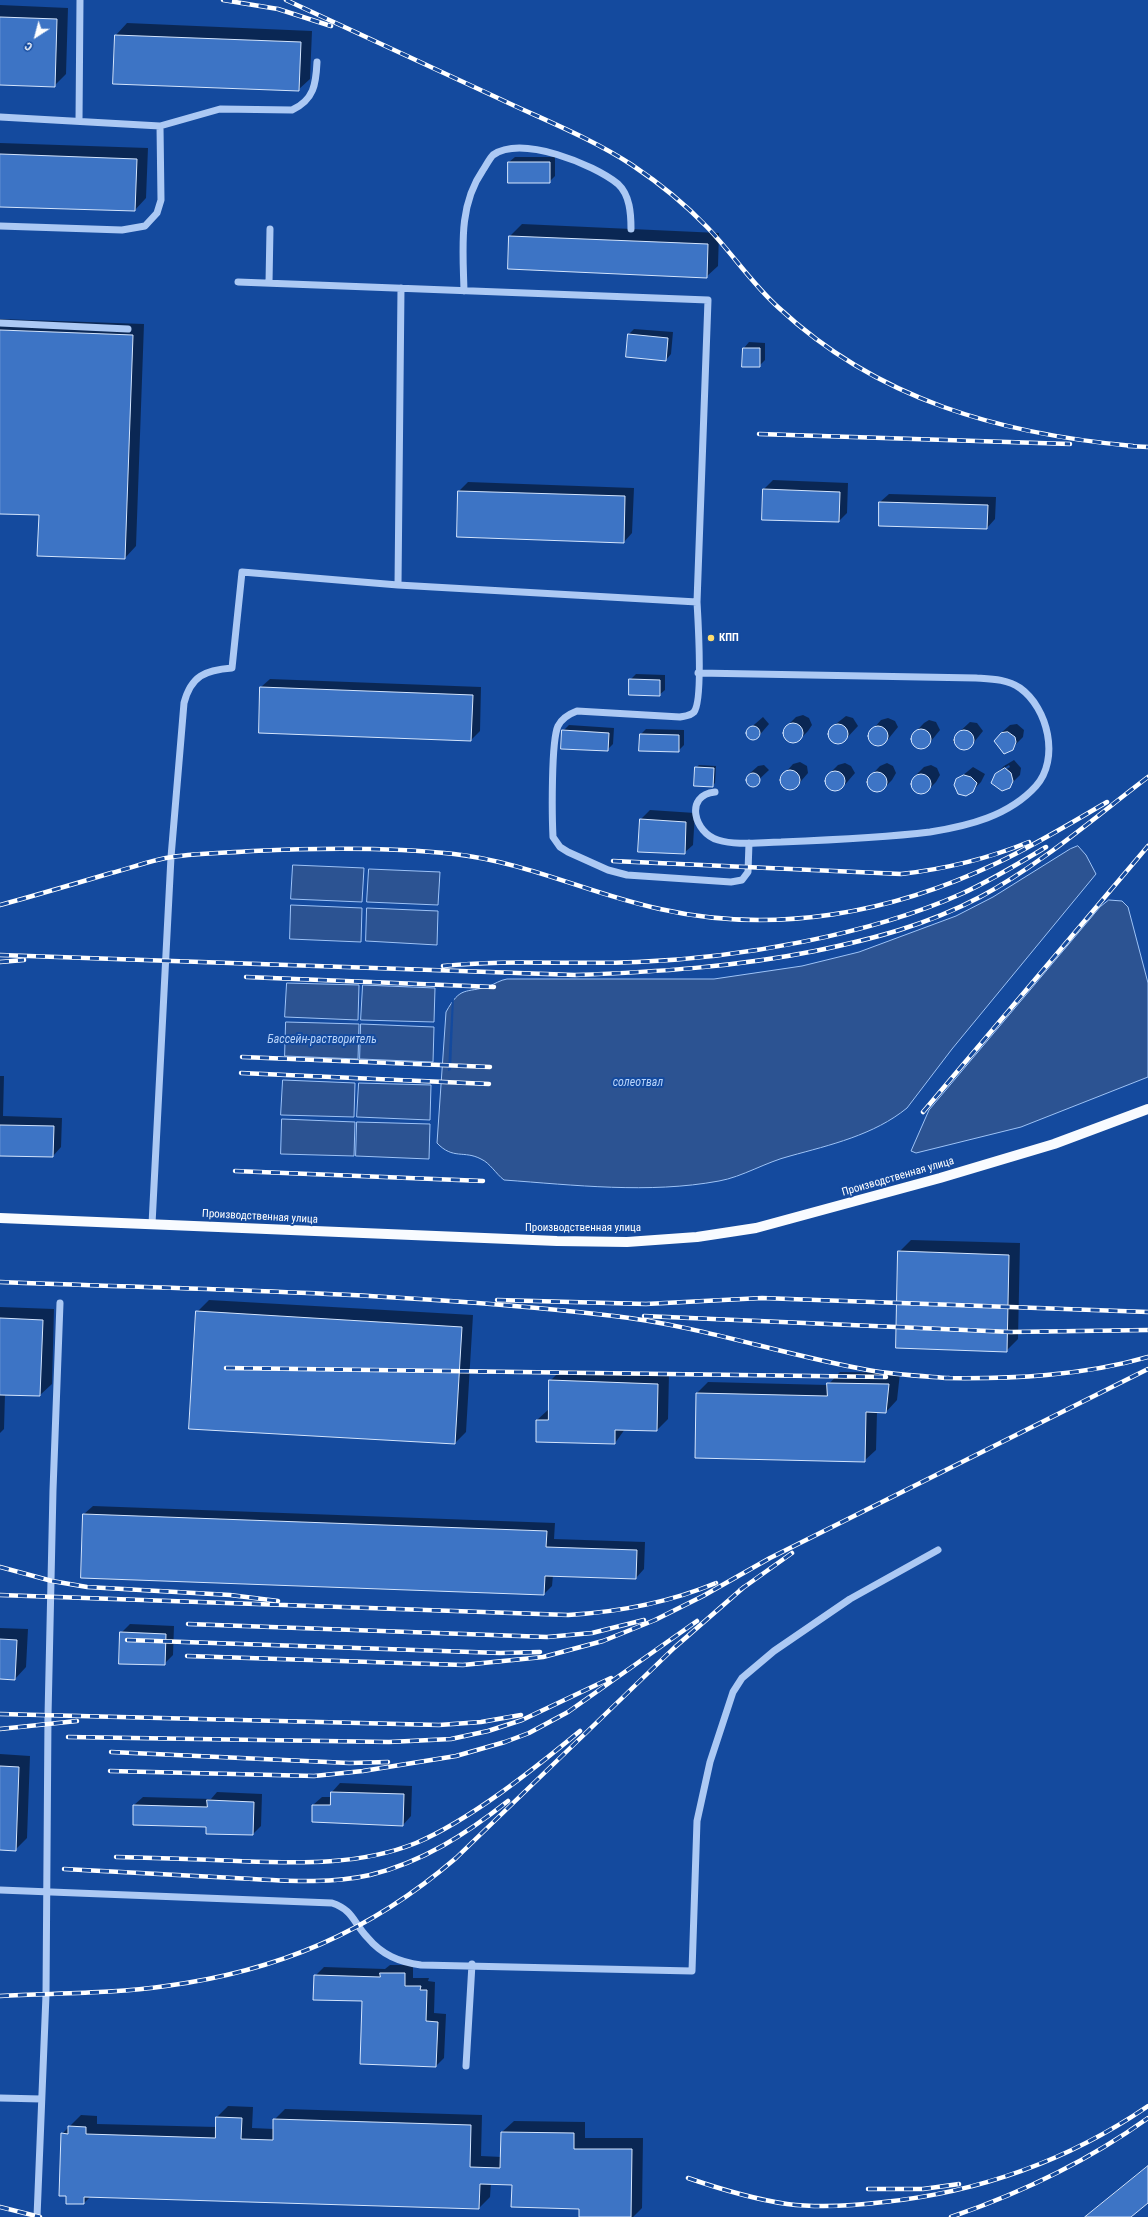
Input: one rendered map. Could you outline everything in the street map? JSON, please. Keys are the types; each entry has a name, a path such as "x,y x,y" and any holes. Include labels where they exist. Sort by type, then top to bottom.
{"main road":[{"name":"Производственная улица","path":"0,1218 557,1241 627,1242 697,1237 770,1224 940,1178 1054,1144 1148,1109"}],"street":[{"path":"79,121 80,0"},
{"path":"0,118 160,126 220,109 292,110 302,106 315,85 317,62"},
{"path":"0,226 122,230 145,226 157,213 161,200 160,126"},
{"path":"464,291 462,226 467,206 478,176 492,156 508,148 529,148 553,153 581,164 618,184 628,199 631,229"},
{"path":"269,283 270,229"},
{"path":"238,282 708,300 697,602 697,707 690,715 680,717 577,711 564,718 558,725 554,741 552,837 560,847 568,852 618,873 731,882 742,880 748,872 749,843"},
{"path":"398,585 401,288"},
{"path":"0,323 128,329"},
{"path":"152,1224 171,857 184,703 187,692 202,674 213,669 232,668 242,572 398,585 697,602"},
{"path":"698,673 976,678 1000,680 1020,688 1030,698 1044,723 1050,753 1048,766 1043,776 1027,795 987,818 952,828 906,835 749,843 718,840 706,833 698,824 696,809 699,798 703,794 715,792"},
{"path":"37,2217 46,1994 45,1891 53,1490 60,1303"},
{"path":"0,1890 332,1903 343,1907 350,1912 366,1936 384,1953 392,1958 421,1965 472,1964 692,1971 697,1820 710,1762 733,1692 742,1678 774,1651 850,1599 938,1550"},
{"path":"466,2066 472,1964"},
{"path":"0,2098 41,2099"}],"water":[{"name":"солеотвал","path":"1078,846 1086,855 1096,874 952,1049 907,1108 866,1132 836,1143 772,1162 728,1179 693,1185 639,1188 584,1186 504,1180 481,1159 475,1156 453,1153 437,1143 446,1012 451,1003 464,992 489,986 507,979 714,979 802,966 859,952 956,916 993,897 1070,849"},
{"path":"293,865 364,868 362,902 291,899"},
{"path":"369,869 440,872 438,905 367,902"},
{"path":"1109,900 1122,901 1128,907 1148,983 1148,1077 1021,1127 916,1153 911,1151 929,1110 1100,907"},
{"path":"291,905 362,908 361,942 290,939"},
{"path":"367,908 438,911 437,945 366,941"},
{"name":"Бассейн-растворитель","path":"287,983 359,985 358,1020 285,1017"},
{"name":"Бассейн-растворитель","path":"363,985 435,988 434,1022 361,1020"},
{"name":"Бассейн-растворитель","path":"286,1022 359,1024 358,1059 285,1056"},
{"name":"Бассейн-растворитель","path":"361,1024 434,1027 433,1062 360,1059"},
{"name":"Бассейн-растворитель","path":"283,1080 355,1083 354,1117 281,1115"},
{"path":"359,1083 431,1085 430,1120 357,1117"},
{"path":"282,1119 355,1122 354,1156 281,1154"},
{"path":"357,1122 430,1124 429,1159 356,1156"}],"pier":[{"path":"454,997 451,1070 448,1071 452,999"}],"building":[{"path":"0,17 57,19 55,87 0,85"},
{"path":"115,35 301,42 299,91 113,84"},
{"path":"0,154 137,159 135,211 0,207"},
{"path":"508,162 550,162 550,183 508,183"},
{"path":"509,236 708,244 707,278 508,269"},
{"path":"0,330 133,335 125,559 37,556 39,515 0,514"},
{"path":"628,334 668,338 666,361 626,357"},
{"path":"743,348 760,348 760,367 742,367"},
{"path":"763,489 840,492 839,522 762,520"},
{"path":"458,491 625,496 624,543 457,537"},
{"path":"879,502 988,505 987,529 879,526"},
{"path":"629,679 660,680 660,696 629,695"},
{"path":"260,687 473,695 471,741 259,733"},
{"path":"789,723 797,723 803,729 803,737 797,743 789,743 783,737 783,729"},
{"path":"834,724 842,724 848,730 848,738 842,744 834,744 828,738 828,730"},
{"path":"750,726 756,726 760,730 760,736 756,740 750,740 746,736 746,730"},
{"path":"874,726 882,726 888,732 888,740 882,746 874,746 868,740 868,732"},
{"path":"917,729 925,729 931,735 931,743 925,749 917,749 911,743 911,735"},
{"path":"562,730 609,733 608,751 561,749"},
{"path":"960,730 968,730 974,736 974,744 968,750 960,750 954,744 954,736"},
{"path":"1008,732 1015,737 1016,742 1013,750 1004,754 994,741 1001,733"},
{"path":"640,734 679,735 679,752 639,751"},
{"path":"695,767 714,768 713,787 694,786"},
{"path":"1005,768 1011,773 1013,781 1010,788 1002,791 991,783 995,774"},
{"path":"786,770 794,770 800,776 800,784 794,790 786,790 780,784 780,776"},
{"path":"831,771 839,771 845,777 845,785 839,791 831,791 825,785 825,777"},
{"path":"873,772 881,772 887,778 887,786 881,792 873,792 867,786 867,778"},
{"path":"750,773 756,773 760,777 760,783 756,787 750,787 746,783 746,777"},
{"path":"917,774 925,774 931,780 931,788 925,794 917,794 911,788 911,780"},
{"path":"964,775 971,777 977,783 973,792 966,796 958,794 954,785 956,779"},
{"path":"640,819 686,822 685,854 638,852"},
{"path":"0,1125 54,1126 53,1157 0,1156"},
{"path":"898,1251 1009,1255 1007,1352 896,1348"},
{"path":"196,1311 462,1327 455,1444 189,1429"},
{"path":"0,1318 43,1320 40,1396 0,1395"},
{"path":"549,1380 658,1384 657,1431 615,1430 615,1444 536,1442 536,1420 548,1420"},
{"path":"827,1383 889,1384 886,1413 866,1412 865,1462 695,1458 696,1393 827,1396"},
{"path":"83,1514 547,1531 546,1547 637,1550 636,1579 545,1576 544,1595 81,1578"},
{"path":"120,1632 166,1634 165,1665 119,1664"},
{"path":"0,1639 17,1640 15,1680 0,1679"},
{"path":"0,1766 19,1767 16,1851 0,1850"},
{"path":"331,1792 404,1794 403,1826 312,1822 312,1805 330,1805"},
{"path":"207,1800 254,1802 253,1835 206,1834 206,1827 133,1825 133,1805 207,1807"},
{"path":"380,1973 405,1973 405,1986 421,1986 420,1990 427,1990 426,2021 438,2022 436,2067 360,2064 362,2001 313,2000 314,1975 380,1977"},
{"path":"216,2117 242,2118 241,2139 273,2140 273,2119 471,2125 470,2167 500,2168 501,2132 574,2133 574,2149 632,2149 631,2217 579,2217 579,2209 511,2207 512,2185 480,2184 479,2209 84,2197 84,2204 66,2204 66,2196 59,2196 61,2133 68,2134 68,2126 86,2127 86,2134 215,2138"},
{"path":"1148,2166 1148,2203 1131,2217 1085,2217"}],"railway":[{"path":"223,0 278,9 331,26"},
{"path":"286,0 567,130 600,146 632,165 671,194 699,218 760,289 779,308 817,340 858,367 900,389 944,407 989,421 1036,432 1133,446"},
{"path":"759,434 1070,444"},
{"path":"1128,446 1148,447"},
{"path":"0,955 575,975 695,968 785,957 879,936 940,916 960,907 1024,871 1148,777"},
{"path":"0,905 164,858 202,854 278,850 379,849 454,854 481,858 532,871 634,903 703,917 746,920 789,919 832,914 875,906 916,895 957,880 1025,849 1107,802"},
{"path":"613,861 901,874 966,862 1029,842"},
{"path":"923,1112 1148,846"},
{"path":"443,966 515,962 613,963 676,960 760,950 802,942 845,932 925,909 983,884 1046,847"},
{"path":"0,962 24,960"},
{"path":"246,977 494,987"},
{"path":"242,1057 490,1067"},
{"path":"241,1073 489,1084"},
{"path":"235,1171 483,1181"},
{"path":"0,1282 307,1293 537,1308 646,1321 868,1370 949,1378"},
{"path":"497,1300 646,1304 762,1298 1148,1312"},
{"path":"644,1316 1011,1332 1148,1330"},
{"path":"944,1378 995,1378 1047,1375 1098,1368 1148,1357"},
{"path":"226,1368 886,1377"},
{"path":"187,1656 463,1665 543,1657 603,1641 655,1620 703,1596 770,1558 1148,1369"},
{"path":"740,1590 792,1553"},
{"path":"0,1567 52,1581 87,1587 230,1595 278,1601"},
{"path":"0,1595 568,1615 625,1609 680,1596 716,1583"},
{"path":"0,1996 125,1991 207,1979 246,1970 284,1958 321,1944 356,1927 390,1907 423,1884 456,1858 674,1648 744,1587"},
{"path":"188,1624 547,1637 592,1633 644,1620"},
{"path":"110,1771 314,1776 363,1771 456,1756 505,1742 529,1733 568,1712 697,1621"},
{"path":"127,1640 500,1653 540,1652"},
{"path":"68,1737 389,1742 451,1739 488,1731 522,1720 611,1678"},
{"path":"0,1714 439,1725 481,1722 521,1715"},
{"path":"0,1729 77,1721"},
{"path":"116,1857 259,1862 305,1862 372,1856 416,1843 458,1821 501,1793 580,1731"},
{"path":"111,1752 349,1763 388,1762"},
{"path":"64,1869 285,1881 319,1881 353,1878 370,1875 408,1863 426,1855 476,1825 508,1801"},
{"path":"688,2178 724,2190 774,2202 799,2205 848,2205 919,2197 988,2181 1055,2157 1087,2142 1148,2106"},
{"path":"951,2217 977,2208 1053,2175 1102,2148 1148,2118"},
{"path":"868,2189 923,2189 959,2184"},
{"path":"0,2207 40,2217"}],"place":[{"name":"КПП","path":"711,638"}]}
